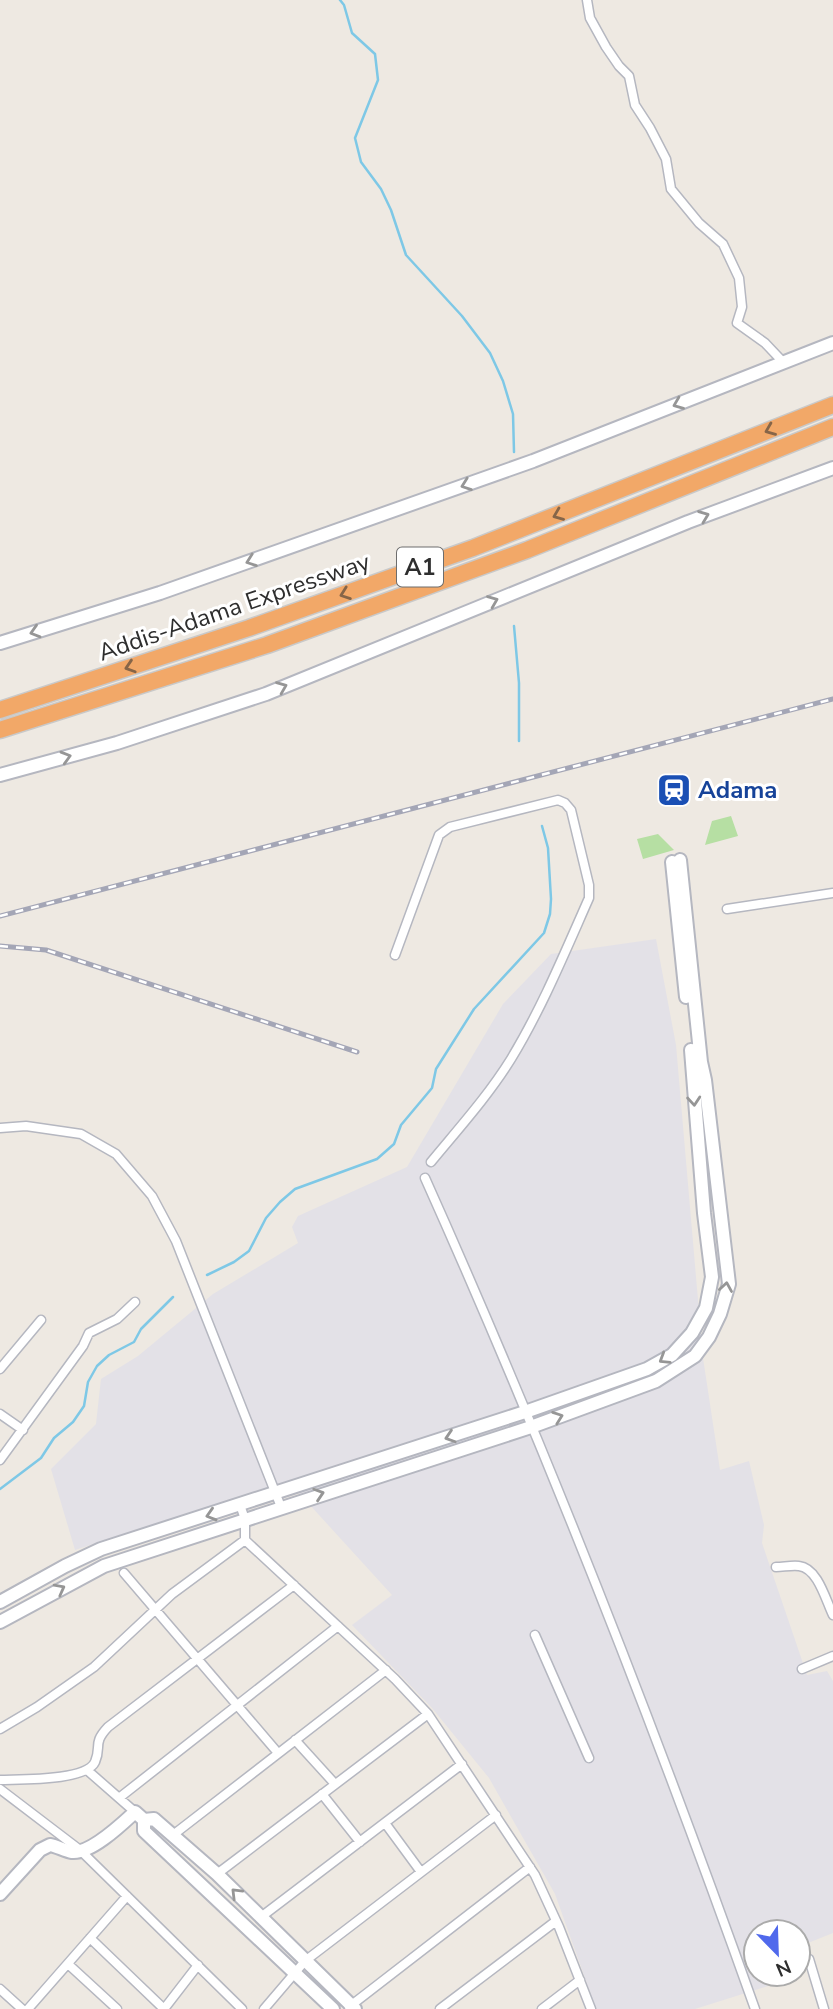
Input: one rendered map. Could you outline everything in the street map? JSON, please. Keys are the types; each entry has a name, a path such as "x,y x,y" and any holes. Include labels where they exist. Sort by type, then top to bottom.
{"highway":[{"name":"Addis-Adama Expressway","path":"0,710 249,628 473,548 833,405"},
{"name":"Addis-Adama Expressway","path":"0,730 267,645 527,550 833,427"}],"street":[{"path":"587,0 590,18 606,47 629,76 635,105 666,159 671,188 699,223 723,244 739,278 742,307 737,323 765,343 783,362"},
{"path":"0,643 160,593 533,461 833,343"},
{"path":"0,775 117,743 266,694 688,522 833,468"},
{"path":"395,955 439,835 450,827 558,800 565,803 570,810 589,885 589,898 545,996 511,1058 478,1106 431,1162"},
{"path":"0,1602 101,1549 525,1412 647,1369 672,1355 692,1333 706,1308 712,1277 704,1213 676,861 729,1284 720,1314 709,1337 695,1356 656,1381 531,1427 104,1566 0,1622"},
{"path":"727,909 833,893"},
{"path":"0,1128 26,1126 81,1134 116,1153 152,1196 181,1253 205,1310 281,1507"},
{"path":"425,1178 475,1290 603,1605 755,2009"},
{"path":"0,1460 83,1346 89,1333 117,1319 135,1302"},
{"path":"0,1368 41,1320"},
{"path":"0,1414 23,1430"},
{"path":"240,1505 245,1519 245,1540 386,1670 428,1714 530,1867 556,1921 591,2009"},
{"path":"0,1729 94,1667 172,1594 245,1540"},
{"path":"776,1567 800,1566 808,1569 833,1615"},
{"path":"124,1573 278,1753"},
{"path":"0,1780 50,1777 87,1770 95,1762 98,1738 108,1727 294,1585"},
{"path":"119,1798 338,1626"},
{"path":"535,1635 589,1758"},
{"path":"802,1669 833,1656"},
{"path":"173,1835 386,1670"},
{"path":"217,1874 428,1714"},
{"path":"295,1740 334,1784"},
{"path":"261,1917 462,1764"},
{"path":"87,1770 139,1816 144,1831 333,2009"},
{"path":"0,1789 80,1850 242,2009"},
{"path":"322,1794 360,1842"},
{"path":"264,2009 305,1961 496,1815"},
{"path":"0,1894 40,1850 50,1845 72,1852 80,1850 100,1841 139,1816 154,1819 217,1874 351,2008 530,1867"},
{"path":"385,1823 421,1872"},
{"path":"28,2009 127,1896"},
{"path":"440,2009 556,1921"},
{"path":"90,1938 164,2009 198,1965"},
{"path":"68,1964 117,2009"},
{"path":"812,1969 824,2009"},
{"path":"542,2009 580,1980"},
{"path":"0,1989 22,2009"}],"shaded area":[{"path":"656,939 676,1045 703,1358 720,1470 749,1461 764,1525 762,1543 807,1675 827,1671 833,1681 833,1933 812,1941 812,1918 742,1918 742,1988 762,1988 695,2009 596,2009 555,1894 489,1778 432,1708 352,1625 392,1595 288,1481 75,1550 51,1469 96,1424 101,1379 138,1356 213,1294 298,1243 292,1227 298,1216 407,1167 503,1004 551,954"}],"green space":[{"path":"731,816 738,836 705,845 712,821"},
{"path":"658,834 674,850 643,859 637,839"}],"waterway":[{"path":"340,0 352,33 375,54 378,80 355,138 361,162 381,189 406,255 462,316 490,353 503,381 513,414 514,452"},
{"path":"514,626 519,683 519,741"},
{"path":"207,1275 234,1262 249,1251 266,1218 295,1189 377,1159 394,1144 401,1125 432,1088 436,1069 474,1009 544,933 551,899 548,848 542,826"},
{"path":"0,1489 41,1458 54,1438 73,1422 84,1406 88,1382 97,1366 109,1355 134,1342 141,1329 173,1297"}],"railway":[{"path":"0,916 833,699"},
{"path":"0,946 46,950 357,1052"}],"place":[{"name":"Adama","path":"674,790"}]}
